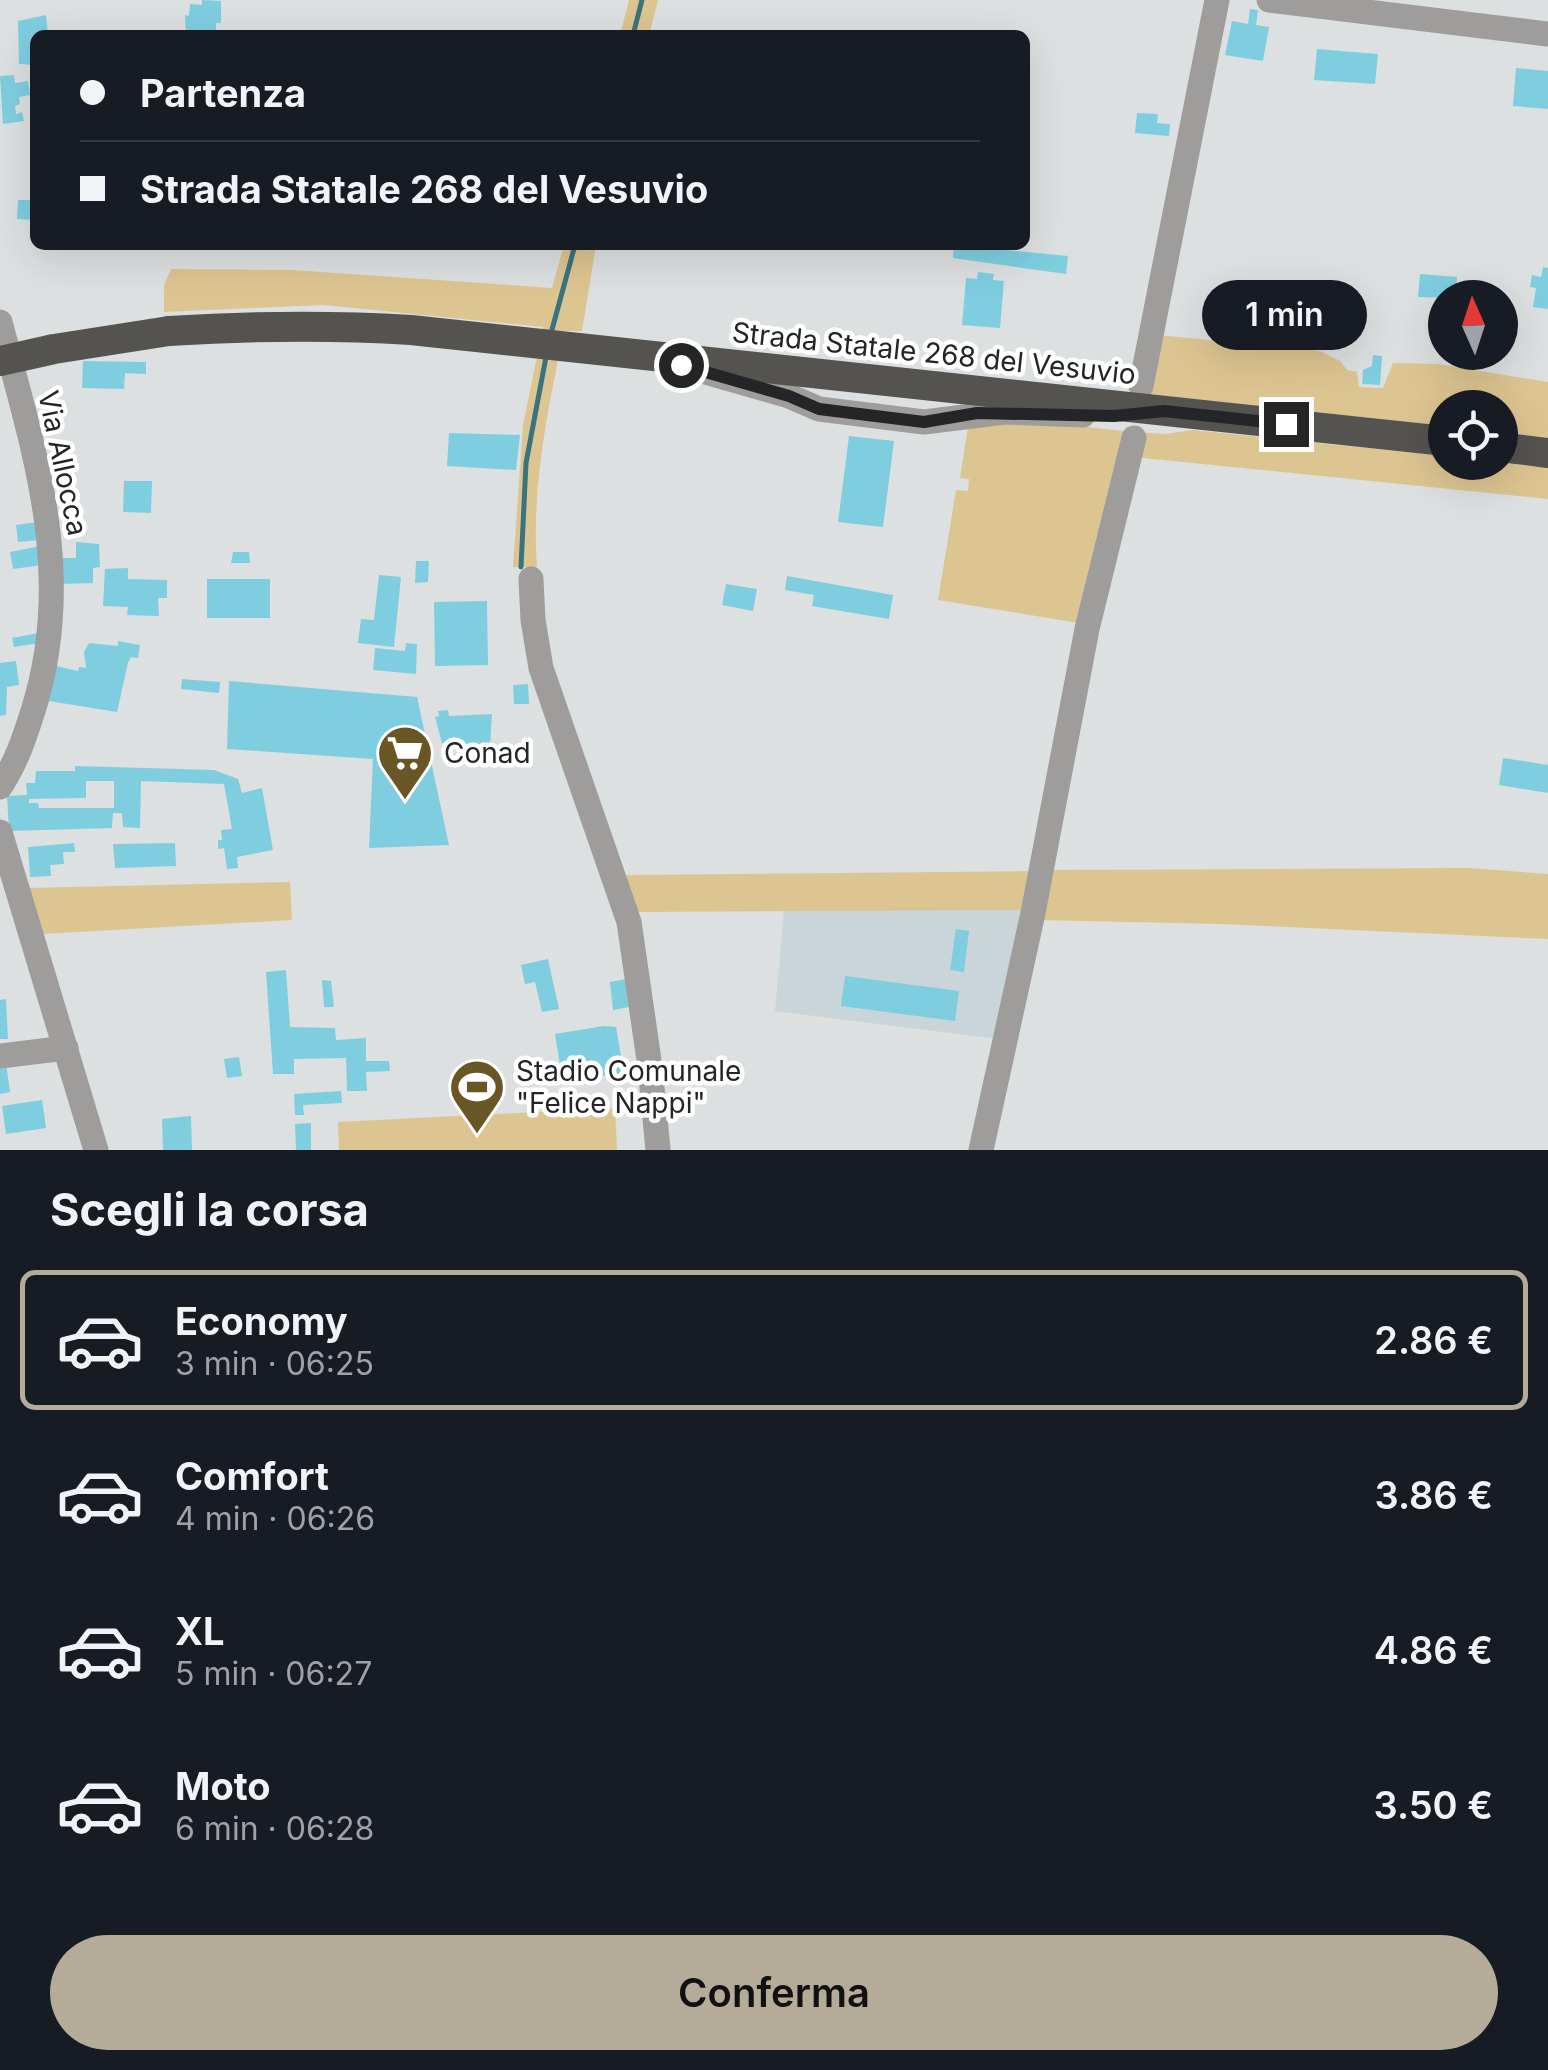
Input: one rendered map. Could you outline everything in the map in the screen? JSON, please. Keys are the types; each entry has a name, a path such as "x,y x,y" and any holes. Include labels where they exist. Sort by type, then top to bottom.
{"highway":[{"name":"Strada Statale 268 del Vesuvio","path":"0,361 169,331 337,326 582,348 1428,439"},
{"path":"1518,449 1548,453"}],"street":[{"path":"1142,386 1217,0"},
{"path":"1269,0 1548,34"},
{"name":"Via Allocca","path":"0,322 50,533 53,613 35,704 17,761 0,787"},
{"path":"982,1150 1033,913 1087,629 1134,438"},
{"path":"531,580 541,668 629,922 658,1150"},
{"path":"0,832 96,1150"},
{"path":"0,1056 66,1048"}],"shaded area":[{"path":"629,0 658,0 650,30 621,30"},
{"path":"563,250 595,250 582,331 564,331 552,390 536,507 537,567 513,567 523,425 543,327 324,305 164,312 164,285 171,269 292,270 552,288"},
{"path":"1158,335 1320,351 1340,361 1347,370 1357,372 1359,387 1383,388 1393,363 1428,364 1428,370 1475,370 1548,382 1548,438 1518,434 1518,390 1428,390 1428,424 1146,394"},
{"path":"1006,418 1132,432 1085,624 938,600 956,490 968,491 969,479 960,478 969,420"},
{"path":"1193,430 1428,454 1428,480 1518,480 1518,464 1548,468 1548,499 1133,457 1138,432"},
{"path":"1469,868 1548,874 1548,939 1037,920 1047,870"},
{"path":"1035,871 1026,910 638,912 625,875"},
{"path":"290,882 292,920 42,934 27,888"},
{"path":"784,910 1026,910 999,1039 775,1011"},
{"name":"Stadio Comunale \"Felice Nappi\"","path":"615,1108 617,1150 339,1150 338,1122"}],"building":[{"path":"202,0 221,1 221,23 216,23 216,30 186,30 185,15 189,16 190,4 202,5"},
{"path":"1250,9 1258,10 1256,25 1269,27 1263,61 1225,55 1232,21 1248,24"},
{"path":"46,15 48,30 30,30 30,65 19,64 18,21"},
{"path":"1317,49 1378,54 1375,84 1314,80"},
{"path":"1516,68 1548,71 1548,109 1513,106"},
{"path":"14,75 15,83 28,81 30,95 19,97 20,104 15,106 16,114 22,112 24,121 3,124 0,76"},
{"path":"1137,113 1158,114 1157,123 1170,124 1169,136 1135,133"},
{"path":"18,200 30,200 30,220 17,219"},
{"path":"954,250 1068,256 1066,274 953,258"},
{"path":"1543,267 1548,268 1548,309 1533,307 1536,288 1530,287 1532,275 1541,277"},
{"path":"978,272 994,274 993,280 1004,281 1000,328 962,325 966,278 977,279"},
{"path":"1420,274 1457,277 1428,280 1428,297 1418,297"},
{"path":"1373,355 1382,356 1380,385 1362,384 1363,370 1372,366"},
{"path":"83,361 146,362 146,374 125,373 124,389 82,388"},
{"path":"449,433 520,435 516,470 447,466"},
{"path":"849,436 894,441 883,527 838,522"},
{"path":"124,481 152,481 151,513 123,512"},
{"path":"38,522 40,540 18,542 16,525"},
{"path":"76,542 99,544 100,567 93,568 93,583 60,584 59,558 76,558"},
{"path":"41,546 43,565 13,569 10,552"},
{"path":"233,552 249,552 250,563 231,563"},
{"path":"416,561 429,561 428,582 415,583"},
{"path":"128,568 128,579 167,580 167,598 158,598 159,616 127,615 128,607 103,606 105,569"},
{"path":"379,575 401,577 394,647 358,643 361,619 374,620"},
{"path":"787,576 893,595 889,619 812,606 814,595 785,590"},
{"path":"207,579 270,579 270,618 207,618"},
{"path":"726,584 757,589 753,611 722,605"},
{"path":"487,601 488,665 435,666 434,602"},
{"path":"39,633 39,643 14,647 12,638"},
{"path":"118,641 140,645 138,658 131,657 128,663 117,712 49,701 56,666 78,671 79,667 86,668 84,652 89,643 118,646"},
{"path":"406,643 417,644 416,674 373,670 375,648 405,651"},
{"path":"16,661 19,685 7,687 6,715 0,716 0,663"},
{"path":"182,679 220,682 219,693 181,689"},
{"name":"Conad","path":"229,681 417,697 449,845 369,848 373,759 227,749"},
{"path":"528,684 529,704 514,704 513,685"},
{"path":"448,710 449,716 492,714 490,746 474,745 474,749 454,747 454,742 442,743 435,717 439,716 438,711"},
{"path":"1503,758 1548,765 1548,793 1499,785"},
{"path":"75,766 214,770 238,779 242,793 262,788 273,850 237,857 238,868 227,869 224,848 218,849 221,830 232,829 224,784 141,781 140,828 123,827 122,813 113,813 112,828 9,831 7,796 27,795 26,783 35,783 36,771 75,771","holes":["86,781 114,781 114,808 39,808 38,803 29,803 29,799 86,798"]},
{"path":"74,843 75,852 63,852 64,864 50,865 51,876 30,877 28,847"},
{"path":"175,843 176,866 115,868 113,844"},
{"path":"956,929 969,931 964,972 950,970"},
{"path":"548,959 559,1009 542,1012 535,982 525,984 521,965"},
{"path":"286,970 290,1027 335,1028 336,1040 366,1038 366,1061 389,1061 390,1071 366,1072 367,1091 347,1091 346,1058 294,1059 294,1074 273,1074 266,972"},
{"path":"845,976 959,991 955,1021 841,1006"},
{"path":"626,979 629,1007 613,1010 610,982"},
{"path":"322,980 331,981 334,1007 324,1007"},
{"path":"6,999 8,1039 0,1039 0,1000"},
{"path":"616,1027 624,1074 589,1077 587,1061 560,1065 555,1034"},
{"path":"239,1057 242,1076 227,1078 224,1059"},
{"path":"6,1063 10,1092 0,1094 0,1064"},
{"path":"341,1091 342,1103 303,1105 304,1115 295,1115 294,1094"},
{"path":"42,1100 46,1128 6,1134 2,1106"},
{"path":"191,1116 192,1150 163,1150 162,1119"},
{"path":"311,1123 311,1150 296,1150 295,1124"}],"waterway":[{"path":"634,30 642,0"},
{"path":"550,337 574,250"},
{"path":"521,567 526,463 546,357"}],"place":[{"name":"Conad","path":"405,802"},
{"name":"Stadio Comunale \"Felice Nappi\"","path":"477,1136"}],"route":[{"path":"681,365 764,388 819,409 924,422 977,413 1114,416 1164,411 1286,424"}]}
